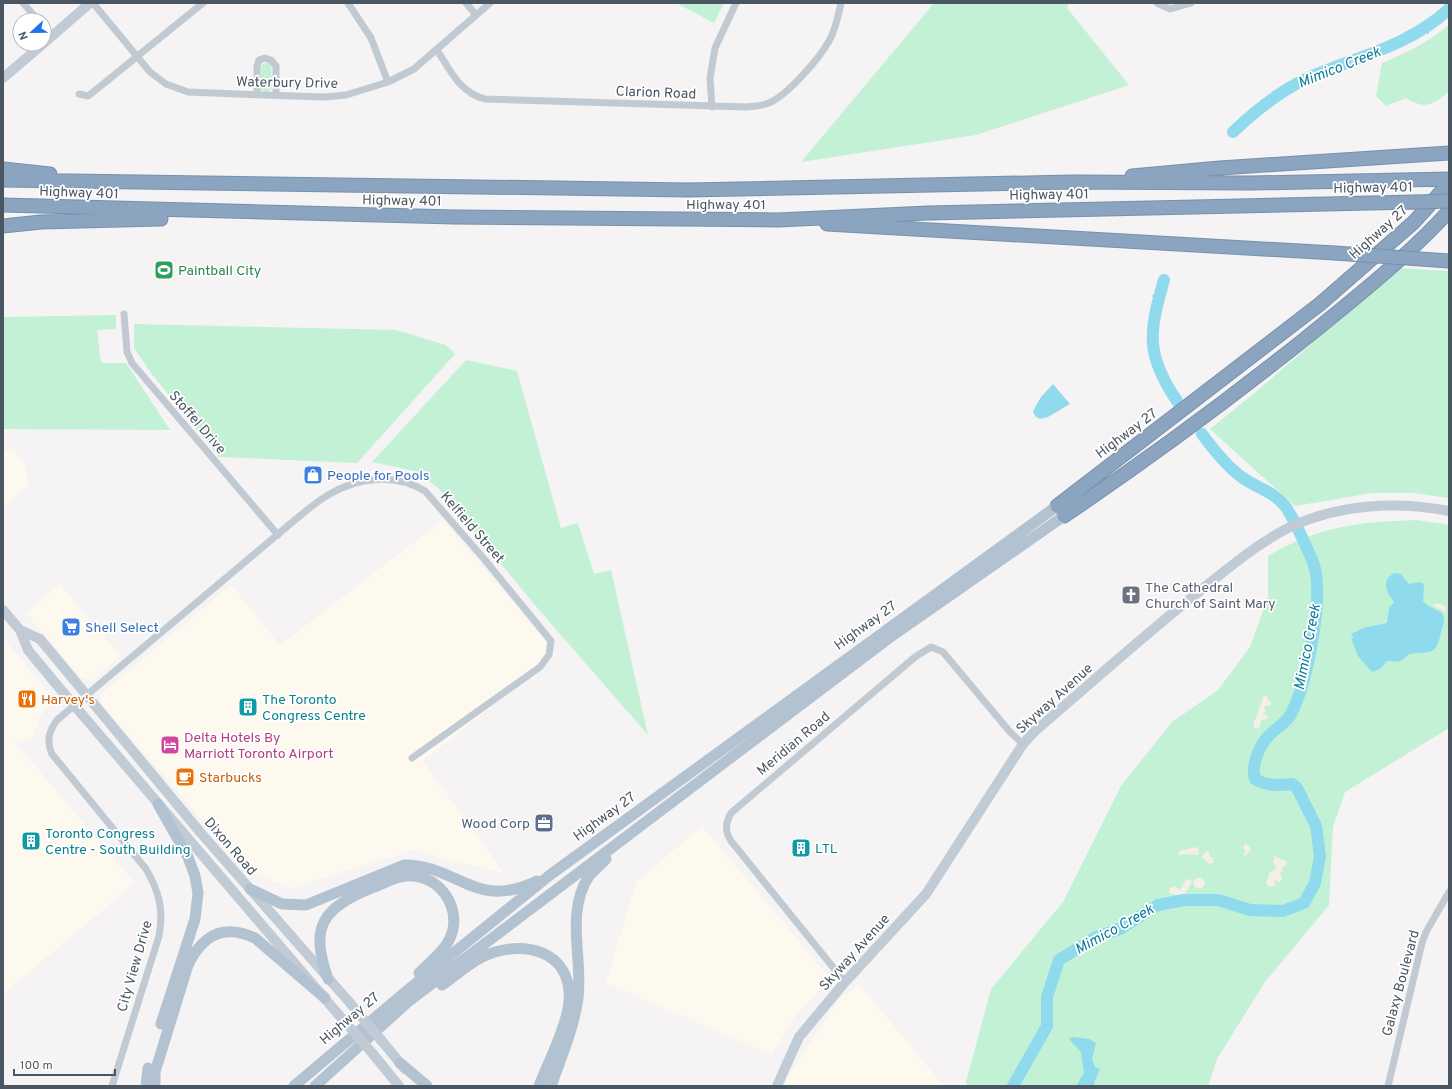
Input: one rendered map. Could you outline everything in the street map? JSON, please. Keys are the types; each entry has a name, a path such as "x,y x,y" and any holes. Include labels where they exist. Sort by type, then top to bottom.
{"highway":[{"path":"1072,182 1220,168 1449,153"},
{"path":"3,169 42,173 89,182"},
{"name":"Highway 401","path":"3,180 688,190 1072,182 1237,184 1449,179"},
{"name":"Highway 27","path":"1060,511 1320,304 1414,222 1449,183"},
{"name":"Highway 401","path":"3,205 264,213 627,220 778,220 928,213 1449,201"},
{"name":"Highway 27","path":"1060,511 1177,437 1265,370 1383,274 1449,212"},
{"path":"3,226 41,222 212,217 264,213"},
{"path":"778,220 884,228 1069,236 1449,261"}],"main road":[{"path":"52,36 90,3"},
{"path":"3,78 33,52"},
{"name":"Skyway Avenue","path":"777,1086 799,1037 845,982 926,894 1023,744 1035,731 1177,610 1245,555 1275,535 1326,514 1375,505 1417,506 1449,511"},
{"name":"Highway 27","path":"315,1086 409,1001 889,638 1060,511"},
{"name":"Highway 27","path":"294,1086 409,989 550,875 1060,511"},
{"name":"Dixon Road","path":"3,610 20,630 28,650 399,1086"},
{"name":"Dixon Road","path":"20,630 40,639 200,832 351,1004 419,1086"},
{"path":"146,1086 150,1060 195,919 198,893 196,876 188,857 158,804"},
{"path":"190,841 200,832"},
{"path":"551,1086 578,999 579,963 575,918 579,896 590,875 622,840"},
{"path":"250,889 282,904 293,905 315,902 404,865 418,865 429,868 477,889 491,892 502,892 515,889 550,875"},
{"path":"328,979 319,945 322,928 331,911 349,897 400,877 414,876 433,881 441,887 449,900 455,917 453,930 448,943 418,974 409,989"},
{"path":"155,1086 154,1072 188,965 196,950 207,939 234,931 242,932 255,938 325,998"},
{"path":"409,1001 433,991 482,957 506,950 525,949 547,955 557,962 564,973 569,985 569,1002 566,1016 539,1086"},
{"path":"400,1062 426,1086"}],"street":[{"path":"23,3 31,12"},
{"name":"Waterbury Drive","path":"93,3 157,79 176,89 200,93 325,96 346,95 388,82 414,69 490,3"},
{"path":"79,94 88,96 203,3"},
{"path":"348,3 361,20 371,38 388,82"},
{"path":"466,3 476,15"},
{"path":"712,107 710,78 715,48 736,3"},
{"name":"Clarion Road","path":"437,50 460,86 474,96 485,99 747,107 767,104 788,90 821,53 830,40 836,26 842,3"},
{"path":"1157,3 1170,9 1191,3"},
{"path":"257,95 257,66 259,60 265,58 271,60 276,66 276,95"},
{"name":"Stoffel Drive","path":"124,314 127,352 132,363 278,535"},
{"name":"Kelfield Street","path":"74,705 326,496 350,484 387,479 415,485 425,491 550,641 549,655 540,667 412,758"},
{"name":"Meridian Road","path":"845,982 731,841 726,832 726,827 731,813 910,662 931,647 943,652 1010,732 1023,744"},
{"name":"City View Drive","path":"74,705 53,726 48,736 50,749 60,764 146,869 156,888 161,911 159,936 112,1086"},
{"name":"Galaxy Boulevard","path":"1388,1086 1422,943 1426,932 1449,892"}],"shaded area":[{"path":"13,450 25,465 29,485 3,507 3,451"},
{"path":"443,520 557,655 423,761 504,873 442,859 417,849 292,888 246,871 102,704 101,694 231,585 280,645"},
{"path":"60,583 80,609 121,656 92,681 81,678 26,613"},
{"path":"3,637 54,700 42,714 30,741 14,741 135,883 3,994"},
{"path":"702,826 830,978 793,1019 772,1055 606,983 636,882"},
{"path":"859,984 944,1086 785,1086 789,1075 839,999"}],"green space":[{"path":"676,3 724,3 714,23"},
{"path":"934,3 1069,3 1067,8 1129,85 976,135 801,162"},
{"path":"1449,25 1449,91 1434,103 1424,105 1406,98 1386,106 1376,96 1382,63 1417,47"},
{"path":"267,62 271,64 272,88 269,92 265,92 261,90 261,67"},
{"path":"1399,268 1449,271 1449,498 1413,493 1372,493 1295,506 1210,429 1257,391"},
{"path":"116,315 116,329 97,330 101,363 126,363 170,430 3,429 3,317"},
{"path":"134,324 396,330 446,345 455,354 357,463 219,457 151,373 134,348"},
{"path":"466,360 517,371 561,528 578,523 594,574 611,570 648,735 540,611 438,488 415,471 372,462"},
{"path":"1417,520 1449,525 1449,728 1345,792 1333,827 1329,905 1265,982 1217,1059 1208,1086 967,1086 966,1082 991,989 1063,902 1121,786 1172,722 1218,690 1250,647 1268,597 1268,556 1305,538 1322,532 1358,524"}],"sand":[{"path":"1434,604 1441,604 1446,608 1446,612 1433,606"},
{"path":"1264,696 1267,696 1268,701 1271,702 1270,706 1264,706 1266,712 1262,714 1268,715 1268,719 1261,720 1260,727 1255,729 1253,725"},
{"path":"1245,844 1251,849 1246,856 1243,854 1246,852 1243,847"},
{"path":"1196,847 1199,849 1198,855 1178,855 1180,851"},
{"path":"1206,851 1209,852 1209,856 1214,858 1212,864 1208,863 1202,857"},
{"path":"1275,856 1286,861 1287,863 1282,868 1282,872 1279,874 1282,878 1281,881 1278,882 1275,879 1274,886 1269,887 1266,884 1270,872 1277,868 1273,862"},
{"path":"1197,878 1201,878 1203,879 1203,887 1197,888 1194,885 1194,881"},
{"path":"1190,879 1192,882 1183,897 1169,893 1173,886 1180,890 1186,880"}],"water":[{"path":"1053,384 1070,404 1048,417 1040,419 1035,416 1033,411 1041,397"},
{"path":"1394,573 1401,574 1409,584 1419,582 1424,584 1423,601 1427,605 1442,613 1444,623 1437,646 1434,649 1427,652 1409,654 1404,659 1399,661 1387,661 1380,669 1372,672 1358,656 1352,640 1353,636 1351,634 1363,628 1387,623 1389,608 1394,602 1387,591 1386,583 1390,576"},
{"path":"1073,1037 1089,1039 1096,1043 1092,1059 1095,1067 1100,1069 1094,1083 1095,1086 1076,1086 1084,1073 1081,1052 1069,1039"}],"waterway":[{"name":"Mimico Creek","path":"1233,132 1260,108 1299,82 1400,41 1434,22 1449,9"},
{"name":"Mimico Creek","path":"1426,28 1428,33"},
{"name":"Mimico Creek","path":"1262,100 1268,101"},
{"name":"Mimico Creek","path":"1164,280 1155,314 1153,342 1159,370 1177,401"},
{"name":"Mimico Creek","path":"1153,296 1160,295"},
{"name":"Mimico Creek","path":"1013,1086 1047,1026 1047,997 1059,960 1096,937 1120,929 1158,905 1184,900 1218,900 1250,910 1283,911 1304,903 1315,883 1320,856 1316,826 1297,788 1292,784 1273,785 1264,783 1255,779 1254,774 1256,758 1263,743 1289,718 1303,683 1315,622 1317,602 1315,569 1302,537 1285,506 1265,490 1248,481 1231,469 1202,434"}],"place":[{"name":"Paintball City","path":"164,270"},
{"name":"People for Pools","path":"313,475"},
{"name":"The Cathedral Church of Saint Mary","path":"1131,595"},
{"name":"Shell Select","path":"71,627"},
{"name":"Harvey's","path":"27,699"},
{"name":"The Toronto Congress Centre","path":"248,707"},
{"name":"Delta Hotels By Marriott Toronto Airport","path":"170,745"},
{"name":"Starbucks","path":"185,777"},
{"name":"Wood Corp","path":"544,823"},
{"name":"Toronto Congress Centre - South Building","path":"31,841"},
{"name":"LTL","path":"801,848"}]}
